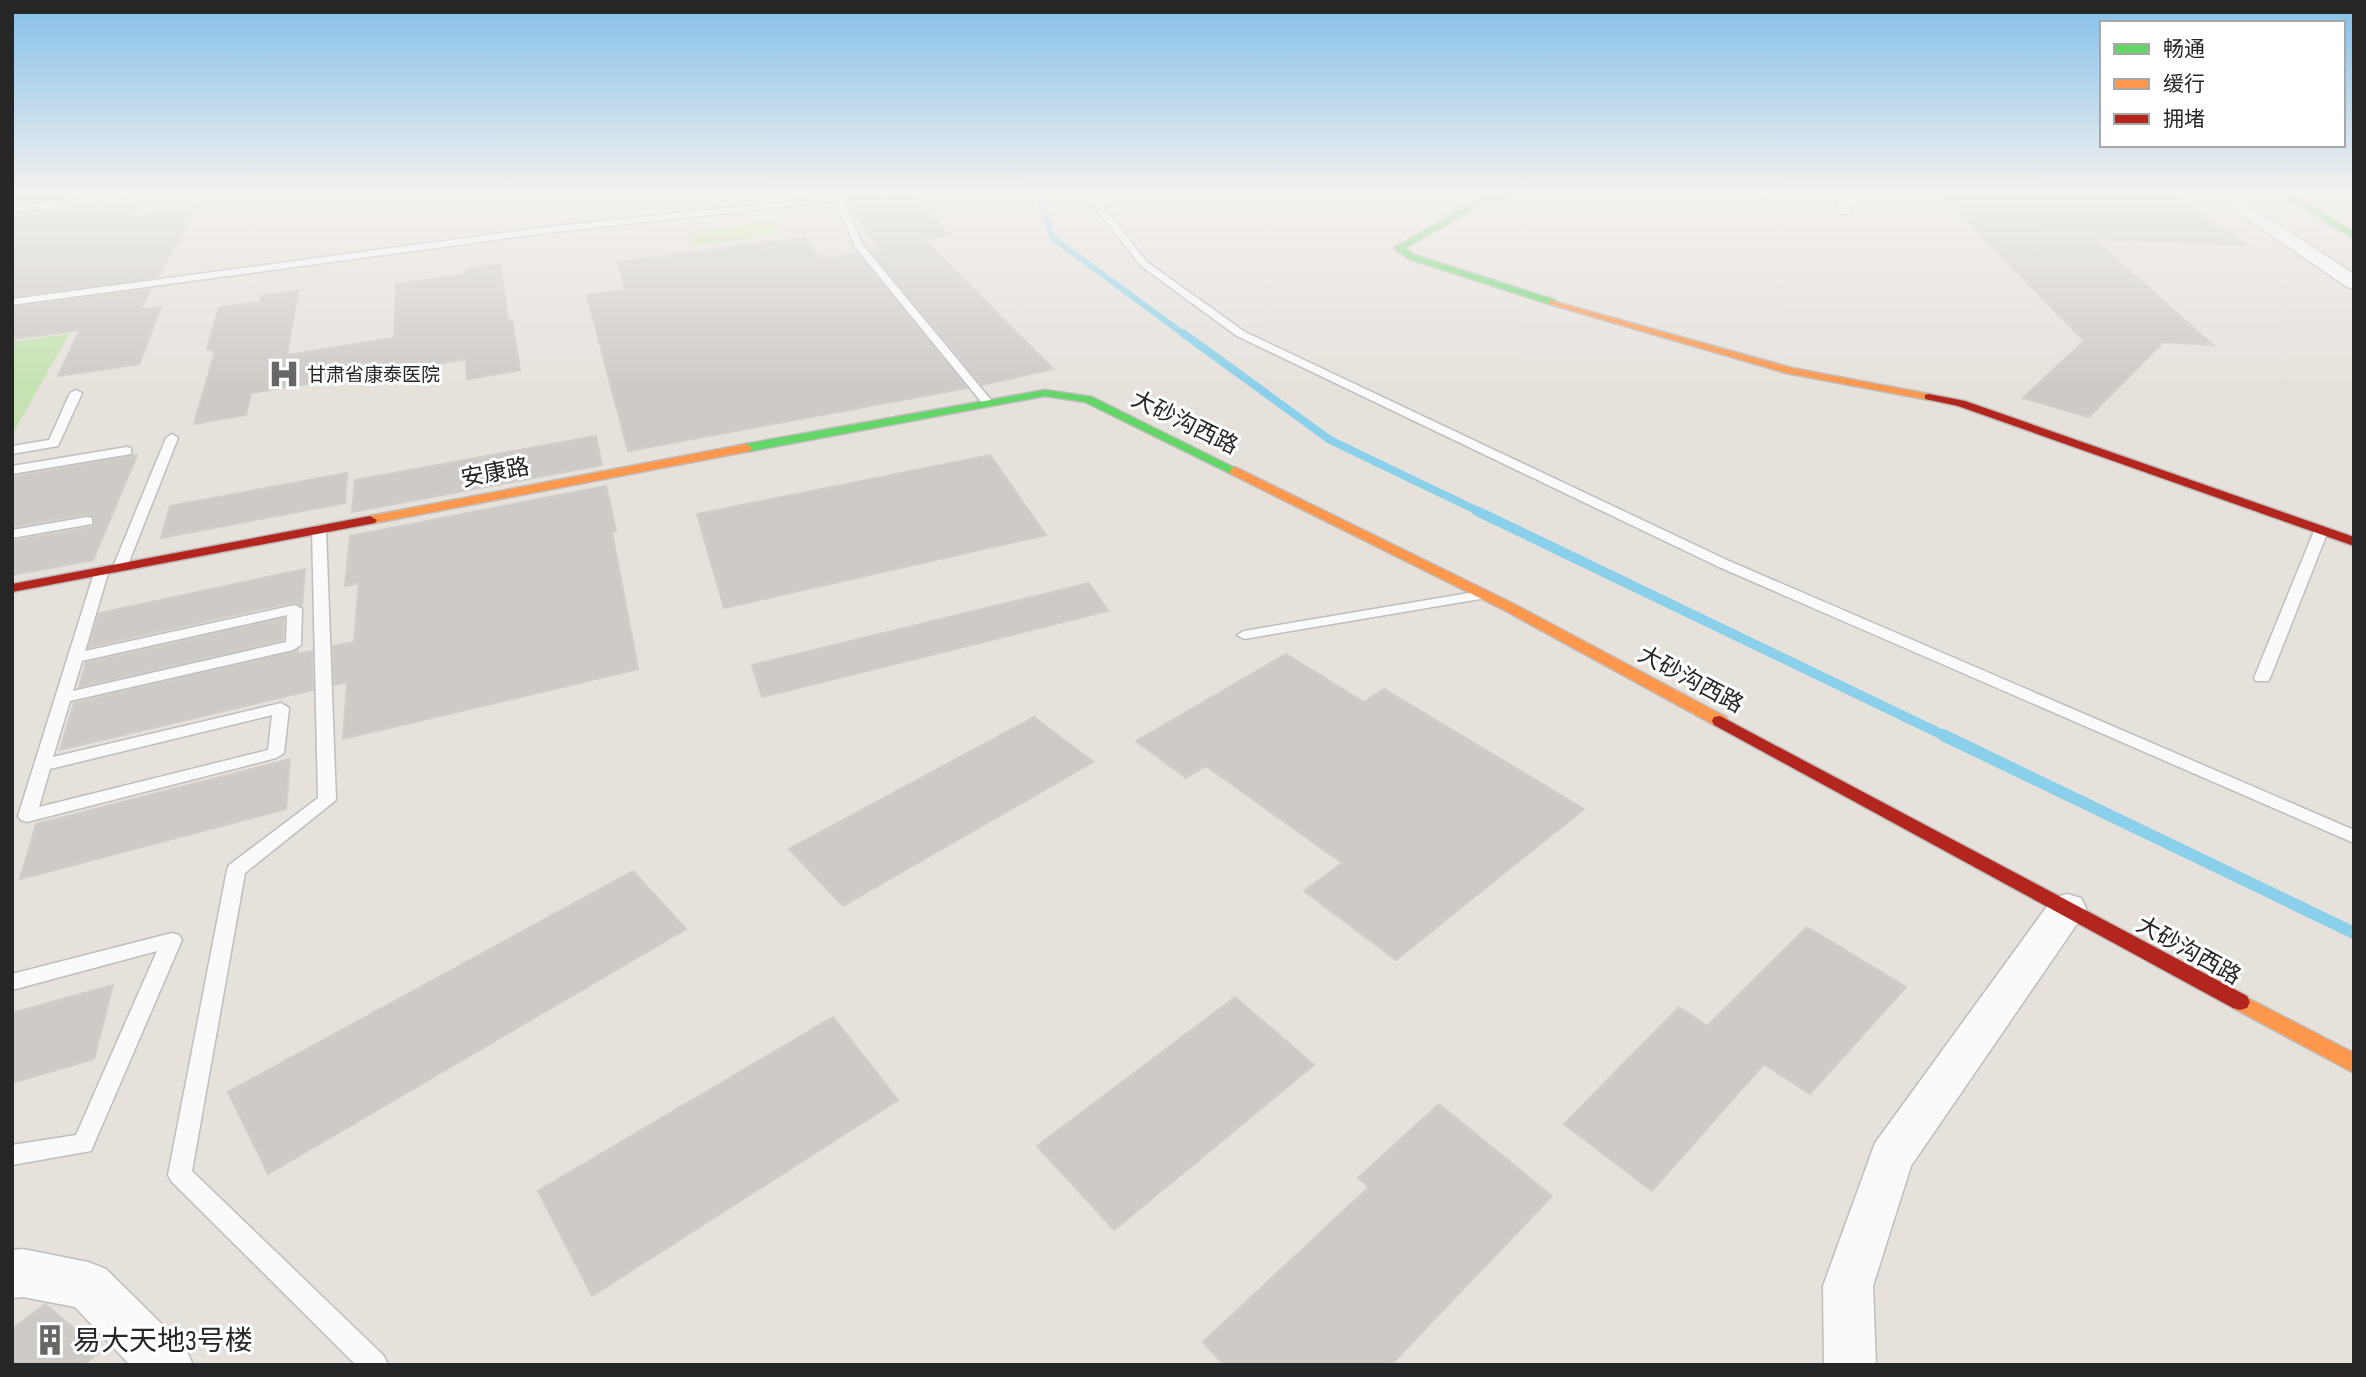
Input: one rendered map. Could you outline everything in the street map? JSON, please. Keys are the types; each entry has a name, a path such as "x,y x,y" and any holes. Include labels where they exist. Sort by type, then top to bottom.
{"street":[{"path":"1413,257 1486,283 1790,370 1961,403 2354,542"},
{"path":"2315,257 2354,283"},
{"name":"大砂沟西路","path":"987,402 1045,393 1088,399 1483,594 2354,1064"},
{"name":"安康路","path":"12,588 987,402"},
{"path":"1850,1365 1847,1286 1891,1157 2067,908"},
{"path":"12,1274 23,1273 88,1286 167,1365"}],"lane":[{"path":"12,302 344,257"},
{"path":"868,257 987,402"},
{"path":"1139,257 1144,264 1241,334 1724,564 2354,836"},
{"path":"12,450 54,443 76,393"},
{"path":"120,567 172,438"},
{"path":"12,470 127,451"},
{"path":"12,534 87,521"},
{"path":"319,529 327,800 236,870 180,1175 375,1365"},
{"path":"2262,678 2321,531"},
{"path":"43,765 281,708 276,754 27,816 102,570"},
{"path":"1244,635 1483,594"},
{"path":"63,698 293,645 295,609 75,658"},
{"path":"12,982 172,940 83,1144 12,1155"}],"green space":[{"path":"69,334 12,435 12,342"}],"building":[{"path":"12,257 169,257 158,277 12,296"},
{"path":"653,257 817,257 819,260 860,257 967,388 628,451 587,295 626,290 618,262"},
{"path":"876,257 941,257 1053,369 982,385"},
{"path":"2003,257 2114,257 2213,345 2163,342 2089,417 2023,398 2084,341"},
{"path":"500,264 508,320 512,320 520,370 467,379 466,359 251,393 246,415 194,424 215,352 207,349 219,308 260,302 261,296 298,291 287,355 394,338 396,284 467,274 466,269"},
{"path":"151,289 140,310 161,307 139,364 58,376 80,330 12,339 12,308"},
{"path":"596,436 602,465 352,512 355,480"},
{"path":"137,455 93,560 12,575 12,541 92,527 95,524 94,516 87,514 12,527 12,477"},
{"path":"990,455 1046,535 724,608 697,514"},
{"path":"347,473 345,503 161,538 170,506"},
{"path":"606,486 638,669 343,739 347,682 334,685 333,646 354,642 359,583 345,586 350,536"},
{"path":"305,569 302,606 294,602 89,647 99,613"},
{"path":"1089,583 1108,611 762,697 752,665"},
{"path":"284,618 283,640 79,687 86,663"},
{"path":"298,650 297,654 312,651 313,690 60,750 74,703"},
{"path":"1286,654 1364,702 1384,689 1584,809 1396,960 1304,891 1342,863 1206,766 1186,778 1136,741"},
{"path":"1034,717 1093,762 843,906 789,849"},
{"path":"290,759 286,809 20,879 36,824"},
{"path":"633,871 686,929 268,1174 228,1092"},
{"path":"1807,927 1906,987 1810,1094 1764,1064 1652,1191 1564,1124 1679,1007 1707,1026"},
{"path":"113,985 94,1059 12,1083 12,1013"},
{"path":"1235,997 1314,1065 1114,1230 1037,1146"},
{"path":"833,1017 898,1100 592,1296 538,1191"},
{"path":"1439,1104 1552,1196 1391,1365 1224,1365 1203,1342 1369,1187 1358,1178"},
{"name":"易大天地3号楼","path":"45,1304 101,1351 84,1365 12,1365 12,1329"}],"waterway":[{"path":"1079,257 1185,335"},
{"path":"1183,333 1330,440 1480,512"},
{"path":"1477,511 1947,737"},
{"path":"1943,735 2354,933"}],"traffic: fast":[{"path":"1413,257 1552,302"},
{"path":"746,448 1045,393 1088,399 1235,471"}],"traffic: slow":[{"path":"1552,302 1790,371 1929,397"},
{"path":"370,520 746,448"},
{"path":"1235,471 1509,607 1720,721"},
{"path":"2240,1002 2354,1064"}],"traffic: jam":[{"path":"1929,397 1961,403 2354,542"},
{"path":"12,588 370,520"},
{"path":"1720,721 2240,1002"}],"place":[{"name":"甘肃省康泰医院","path":"284,374"},
{"name":"易大天地3号楼","path":"50,1340"}]}
